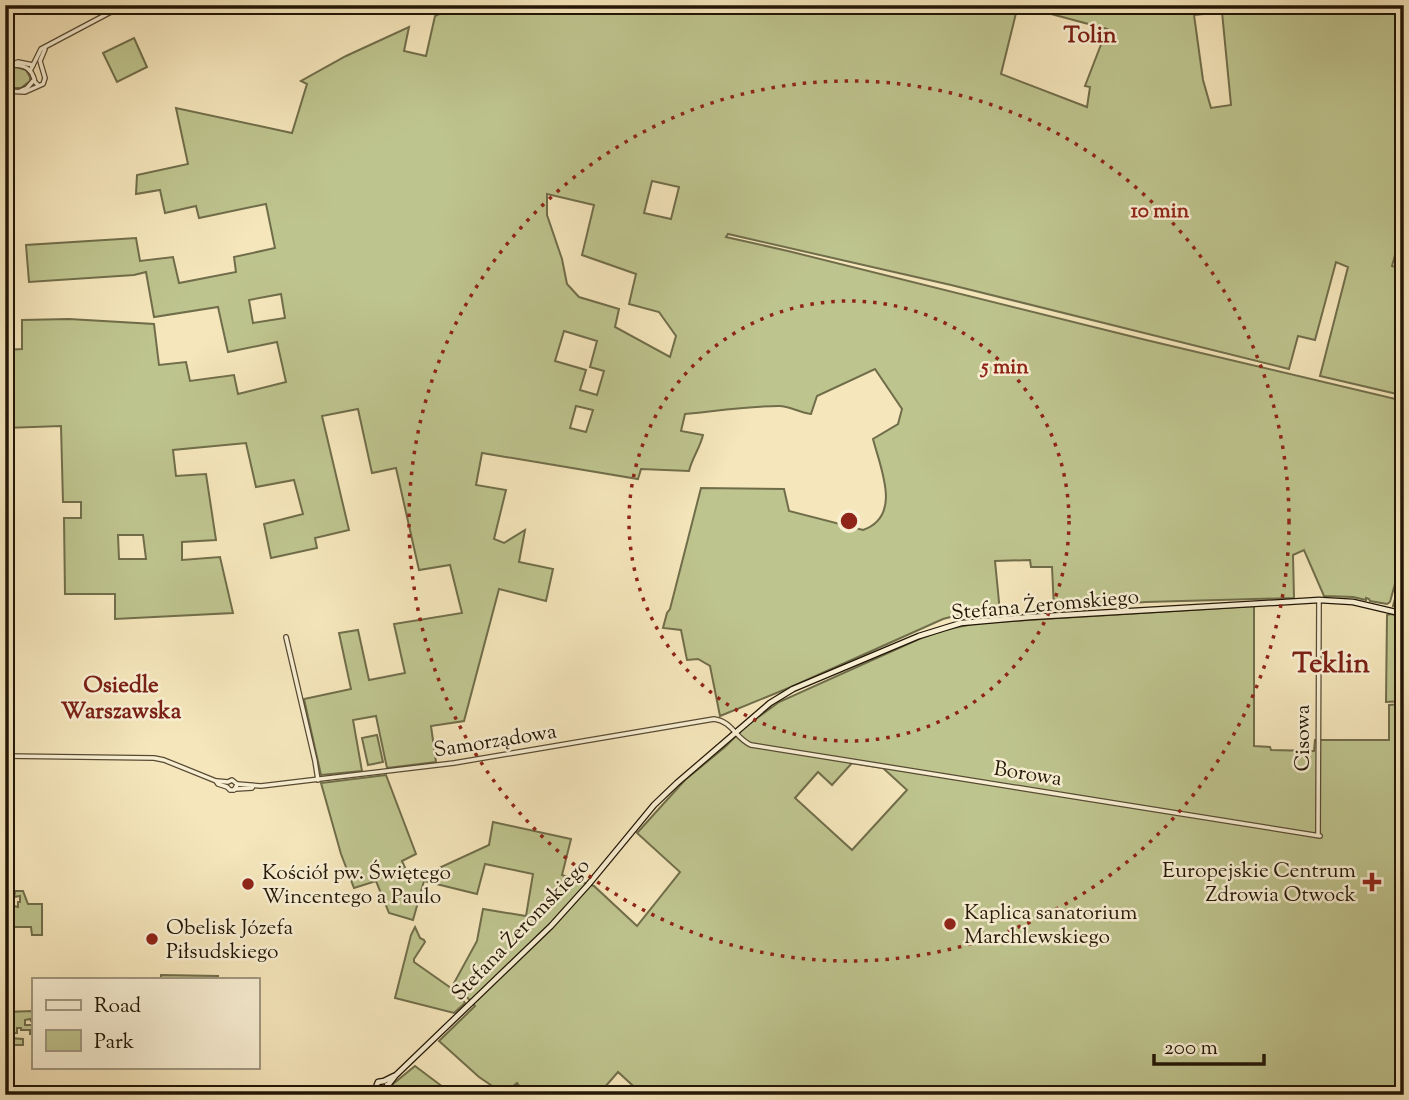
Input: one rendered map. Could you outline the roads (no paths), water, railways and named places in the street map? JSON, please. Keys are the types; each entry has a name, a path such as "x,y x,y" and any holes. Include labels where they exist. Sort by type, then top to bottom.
{"main road":[{"name":"Stefana Żeromskiego","path":"383,1091 395,1076 551,926 654,805 735,732 770,703 793,689 919,636 961,623 1319,600 1353,602 1404,614"}],"street":[{"path":"30,71 39,52 124,5"},
{"path":"5,91 25,92 43,84 45,80 40,66 41,55 48,46"},
{"path":"7,67 18,62 40,66"},
{"path":"7,67 20,65 29,68 39,85"},
{"path":"18,92 34,80"},
{"name":"Cisowa","path":"1319,600 1319,835"},
{"path":"286,637 318,780"},
{"name":"Samorządowa","path":"236,787 252,788 454,764 714,719 727,723 735,732"},
{"name":"Borowa","path":"735,732 743,742 751,745 1319,835"},
{"path":"5,755 159,758 216,781 227,784 234,781 236,787 230,790 227,784"}],"place":[{"name":"Europejskie Centrum Zdrowia Otwock","path":"1372,882"},
{"name":"Kościół pw. Świętego Wincentego a Paulo","path":"248,884"},
{"name":"Kaplica sanatorium Marchlewskiego","path":"950,924"},
{"name":"Obelisk Józefa Piłsudskiego","path":"152,939"}],"district":[{"name":"Tolin","path":"1090,34"},
{"name":"Teklin","path":"1331,662"},
{"name":"Osiedle Warszawska","path":"121,697"}]}
